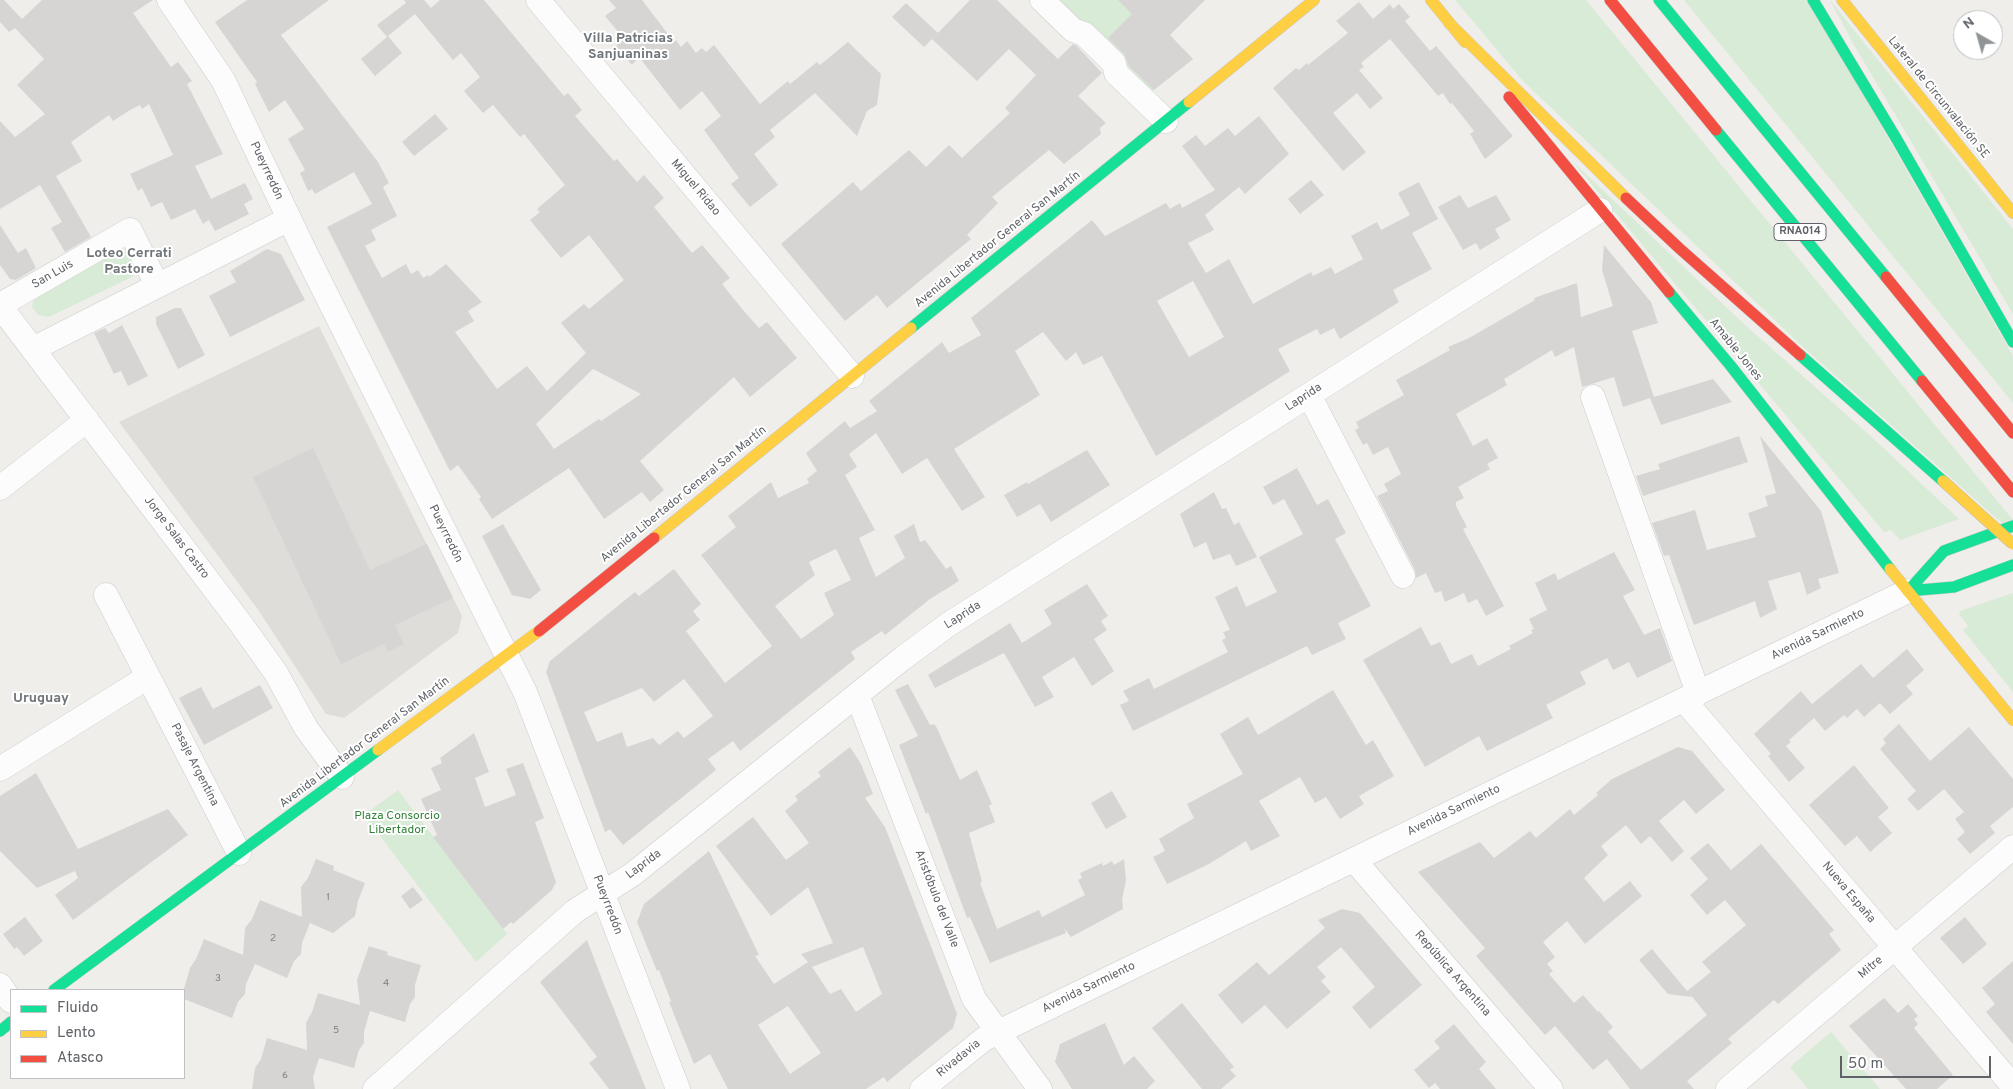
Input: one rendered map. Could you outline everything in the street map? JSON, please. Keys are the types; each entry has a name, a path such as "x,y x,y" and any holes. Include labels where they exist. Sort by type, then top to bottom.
{"main road":[{"name":"Avenida Libertador General San Martín","path":"55,989 506,655 1314,0"},
{"name":"Amable Jones","path":"1431,0 1600,210 1730,365 1908,591 2013,720"},
{"name":"RNA014","path":"1610,0 2013,492"},
{"name":"RNA014","path":"1659,0 2013,433"},
{"path":"1813,0 1896,138 2013,342"},
{"name":"Lateral de Circunvalación SE","path":"1842,0 2013,213"},
{"path":"1449,22 1575,149 1679,248 2013,544"},
{"name":"Avenida Sarmiento","path":"1908,591 1944,551 2013,526"},
{"name":"Avenida Sarmiento","path":"1908,591 1954,587 2013,565"},
{"path":"0,1031 10,1023"}],"street":[{"name":"Pueyrredón","path":"169,0 223,80 289,219 525,692 678,1089"},
{"name":"Miguel Ridao","path":"538,0 852,376"},
{"path":"1042,0 1073,30 1084,34 1114,63 1116,73 1166,121"},
{"name":"Laprida","path":"375,1089 575,911 633,874 949,624 1600,210"},
{"path":"33,349 289,219"},
{"name":"San Luis","path":"0,306 130,230 157,285"},
{"name":"Jorge Salas Castro","path":"0,306 242,624 276,673 306,728 342,777"},
{"path":"1309,395 1403,576"},
{"path":"1593,397 1691,697"},
{"path":"0,488 87,420"},
{"name":"Avenida Sarmiento","path":"999,1032 1908,591"},
{"name":"Pasaje Argentina","path":"106,595 239,853"},
{"path":"0,769 148,677"},
{"name":"Aristóbulo del Valle","path":"857,695 974,999 1040,1089"},
{"name":"Nueva España","path":"1691,697 1894,947 2013,1086"},
{"name":"Mitre","path":"1728,1089 2013,846"},
{"name":"República Argentina","path":"1354,860 1550,1089"},
{"path":"0,985 10,1000"},
{"name":"Rivadavia","path":"922,1089 984,1039 999,1032"}],"shaded area":[{"path":"319,326 462,616 458,633 344,718 326,714 259,611 119,422"}],"green space":[{"path":"1057,0 1134,0 1193,59 1151,92"},
{"path":"1455,0 1586,0 2013,520 2013,533 1802,346 1523,81"},
{"path":"1684,0 1806,0 1856,82 2013,356 2013,403"},
{"path":"1830,0 2013,229 2013,314 1854,45"},
{"path":"1571,160 1744,324 1876,441 1959,519 1900,540 1891,530 1884,532"},
{"path":"118,249 128,252 135,266 132,277 49,317 38,315 32,307 34,298"},
{"path":"2013,593 2013,692 1963,630 1968,626 1959,614 1960,611"},
{"name":"Plaza Consorcio Libertador","path":"398,790 507,934 476,962 364,815"},
{"path":"1831,1032 1880,1089 1808,1089 1790,1067"}],"building":[{"path":"0,0 4,0 22,19 42,0 153,0 133,13 171,67 178,62 192,81 187,84 223,154 195,166 211,199 245,183 253,199 244,204 249,214 215,231 209,220 203,224 195,209 171,220 162,202 151,207 142,188 138,191 130,174 173,155 149,104 142,109 140,105 113,121 109,115 71,142 82,161 56,176 91,237 65,252 51,228 62,222 40,185 0,209 0,121 15,137 45,114 17,85 44,59 15,28 9,32 0,22"},
{"path":"247,0 329,0 281,35 378,162 389,183 383,187 397,216 371,230 376,240 365,246 382,278 406,264 411,274 418,270 423,278 428,275 429,277 446,264 482,302 468,311 474,321 455,332 497,389 527,366 547,391 586,353 561,323 584,304 589,309 624,280 589,235 561,258 530,220 540,212 537,209 565,185 524,134 520,137 493,105 483,113 464,91 480,77 461,53 453,60 415,14 388,36 402,53 375,76 361,59 387,37 377,25 406,3 404,0 424,0 431,8 440,0 484,0 564,96 568,93 582,110 575,116 614,161 617,159 637,182 644,175 664,198 654,207 692,253 702,245 730,278 722,284 743,310 759,328 767,322 797,358 750,397 734,377 640,461 664,490 650,502 642,492 604,519 569,468 492,519 479,499 481,497 458,465 450,471 327,227 372,204 354,172 315,194 312,189 308,191 300,173 305,170 288,139 304,129 285,100 269,112 255,84 257,82 215,22","holes":["593,369 641,394 554,449 536,424"]},
{"path":"609,0 642,0 674,42 676,40 681,47 687,41 696,53 702,48 706,52 714,45 760,104 788,81 790,84 817,62 820,65 848,42 881,74 877,105 867,111 857,136 815,93 770,130 775,137 754,154 778,185 750,207 731,184 739,178 704,130 721,116 702,91 680,110 639,57 632,65 616,46 624,39 605,16 616,8"},
{"path":"970,0 997,0 1058,59 1073,44 1077,46 1102,73 1078,96 1106,123 1100,128 1101,134 1064,164 1049,150 992,197 998,203 967,235 971,239 887,308 877,295 845,321 781,244 853,182 861,191 909,150 926,167 949,145 962,158 1010,113 1005,108 1036,75 1009,49 977,81 932,39"},
{"path":"1118,0 1205,0 1170,35 1193,59 1154,90 1129,66 1124,54 1108,38 1132,14"},
{"path":"1359,2 1373,19 1390,4 1393,9 1399,4 1410,17 1405,21 1430,51 1436,46 1513,136 1485,159 1470,134 1474,131 1452,103 1450,104 1443,93 1438,96 1390,39 1361,63 1364,67 1359,70 1383,98 1370,109 1357,93 1333,113 1366,152 1343,171 1273,88 1296,68 1299,70 1307,63 1308,65 1348,33 1336,21"},
{"path":"906,3 938,33 924,47 892,17"},
{"path":"435,114 448,129 414,156 402,142"},
{"path":"1259,116 1289,154 1245,194 1239,187 1205,215 1214,230 1188,243 1206,273 1229,259 1253,304 1311,272 1313,276 1331,267 1335,274 1363,259 1351,236 1377,222 1381,230 1410,215 1398,193 1419,182 1438,219 1412,233 1432,269 1393,290 1399,302 1340,339 1334,328 1320,335 1317,329 1278,349 1290,371 1156,456 1102,356 1083,365 1076,352 1066,361 1043,332 1015,351 1040,395 954,449 985,497 962,511 927,458 902,474 876,433 849,454 857,467 845,475 875,530 859,538 876,577 905,558 894,536 914,524 920,542 925,540 946,569 951,566 959,581 930,599 885,635 882,631 851,652 855,659 740,751 733,741 708,759 716,770 623,845 610,829 605,832 546,672 550,661 635,592 639,596 674,569 701,604 693,611 700,620 686,631 725,683 772,646 701,555 736,527 728,516 771,482 778,498 809,483 807,479 817,471 806,453 845,421 850,428 877,411 869,401 942,342 949,353 981,335 971,318 1092,220 1105,236 1166,203 1170,209 1180,203 1182,208 1215,190 1182,146 1196,135 1205,146 1228,128 1235,136","holes":["1193,281 1224,337 1189,357 1157,301","836,549 851,580 824,593 834,615 801,639 775,606 815,575 809,562","684,679 713,716 684,738 678,731 659,745 653,738 627,747 622,732 597,742 584,712 642,688 654,702"]},
{"path":"1311,180 1324,195 1300,214 1288,199"},
{"path":"1460,195 1468,208 1496,195 1511,220 1495,229 1500,238 1480,250 1476,243 1463,250 1438,207"},
{"path":"0,225 18,253 26,248 36,268 16,280 10,279 0,265"},
{"path":"1604,245 1651,302 1658,323 1632,331 1654,397 1713,379 1732,402 1661,425 1650,398 1623,407 1614,377 1582,387 1574,347 1555,357 1552,350 1504,379 1507,385 1456,414 1473,446 1487,438 1498,458 1487,464 1490,469 1458,487 1464,498 1456,502 1456,506 1467,527 1463,529 1504,606 1486,616 1477,599 1468,603 1464,593 1445,602 1441,591 1435,593 1426,573 1416,578 1415,570 1377,496 1388,491 1384,484 1401,474 1388,447 1373,455 1367,443 1363,445 1355,430 1359,428 1356,422 1404,395 1396,380 1450,350 1448,347 1469,338 1535,300 1534,298 1577,283 1581,317 1613,306 1602,270"},
{"path":"267,249 281,254 305,300 230,337 209,296 236,282 230,271"},
{"path":"175,308 181,308 205,355 178,369 156,324 156,317"},
{"path":"122,325 148,376 128,386 121,371 114,374 94,333 105,328 109,333"},
{"path":"1739,436 1748,462 1643,496 1636,476 1660,469 1658,464"},
{"path":"1760,436 1821,511 1839,573 1818,579 1821,588 1807,595 1800,572 1768,581 1777,609 1760,618 1755,601 1694,625 1669,555 1664,556 1652,523 1695,510 1707,550 1756,537 1748,513 1768,506 1765,496 1776,493"},
{"path":"313,448 370,570 427,544 453,598 395,625 404,644 388,652 384,644 341,664 253,477"},
{"path":"1087,450 1110,485 1051,522 1040,504 1017,517 1004,495 1027,482 1028,484"},
{"path":"1297,468 1317,505 1328,499 1346,533 1335,539 1371,606 1338,623 1346,639 1312,655 1307,646 1133,731 1120,705 1129,701 1123,691 1149,678 1154,689 1228,652 1222,640 1226,638 1223,632 1230,630 1215,597 1237,586 1246,607 1277,592 1259,557 1303,534 1284,499 1273,505 1263,487"},
{"path":"1214,492 1222,509 1226,508 1234,525 1239,522 1257,557 1236,566 1230,554 1213,560 1206,542 1194,548 1180,514"},
{"path":"503,524 541,590 530,599 512,595 482,536"},
{"path":"1614,552 1635,590 1623,596 1644,635 1660,628 1672,661 1637,678 1629,662 1613,670 1607,658 1580,672 1586,684 1546,705 1553,718 1487,751 1479,736 1425,767 1363,660 1421,627 1431,646 1440,642 1451,664 1472,654 1478,666 1511,649 1509,646 1533,633 1531,630 1534,629 1529,619 1547,610 1535,583 1555,573 1558,580"},
{"path":"1087,584 1108,616 1101,621 1107,630 1094,639 1114,671 1092,686 1074,657 1042,677 1054,697 1035,707 1004,653 935,688 928,675 1010,623 1022,643 1052,624 1044,610"},
{"path":"1907,649 1924,670 1906,686 1913,694 1890,714 1880,703 1864,717 1857,709 1847,718 1844,715 1825,731 1814,718 1789,740 1791,742 1786,746 1805,768 1789,782 1768,756 1771,754 1754,734 1801,691 1812,704 1861,664 1873,678"},
{"path":"908,684 930,725 934,724 937,728 960,780 977,770 992,804 989,806 995,822 969,833 982,882 980,883 997,929 1039,910 1042,917 1085,895 1078,880 1082,878 1080,873 1102,863 1103,866 1112,861 1114,865 1124,859 1126,880 1122,900 1123,909 1071,937 1064,928 1066,933 990,963 970,917 967,918 928,812 926,814 899,745 918,736 895,690"},
{"path":"260,685 273,708 204,745 179,698 201,687 213,709"},
{"path":"1333,690 1366,745 1373,740 1394,776 1359,796 1364,804 1340,819 1326,797 1315,803 1300,777 1259,801 1280,836 1251,851 1246,841 1209,864 1167,884 1153,857 1165,851 1159,839 1194,818 1187,804 1243,774 1220,734 1248,717 1258,735"},
{"path":"1899,724 1930,761 1969,727 2013,779 2013,807 1990,826 1995,833 1970,854 1957,839 1965,832 1955,819 1964,812 1944,789 1918,811 1907,799 1916,791 1880,749 1886,743 1883,739"},
{"path":"474,733 489,772 475,778 485,807 516,795 506,769 523,763 544,818 535,822 556,882 552,890 513,924 511,922 503,929 433,837 437,835 421,799 441,790 431,768 442,763 440,758"},
{"path":"850,747 861,764 873,794 865,798 885,827 957,1014 953,1028 887,1082 884,1077 866,1089 728,1089 710,1054 694,1064 669,1002 671,1001 659,970 657,971 637,922 644,904 709,851 759,955 755,956 774,984 808,962 801,954 833,943 808,887 771,916 716,846 753,817 786,860 809,843 785,811 798,800 795,796 821,776 818,772","holes":["863,947 882,994 856,1012 841,989 830,994 812,967","788,1006 821,1053 790,1074 758,1025"]},
{"path":"1678,747 1692,751 1725,790 1696,814 1684,800 1659,821 1684,851 1672,862 1650,836 1641,844 1626,825 1601,846 1608,855 1584,878 1604,902 1630,881 1642,896 1585,944 1567,921 1543,942 1555,957 1547,964 1553,971 1549,974 1574,1003 1583,995 1599,1011 1613,1027 1608,1032 1641,1070 1651,1062 1707,1015 1690,994 1692,997 1668,994 1639,960 1652,949 1687,991 1711,972 1702,962 1746,925 1725,900 1707,915 1690,895 1708,879 1690,858 1708,843 1731,870 1761,844 1834,930 1829,934 1841,950 1778,1004 1774,1000 1728,1039 1732,1043 1687,1081 1694,1089 1630,1089 1607,1059 1593,1070 1555,1026 1545,1035 1476,956 1485,948 1418,872 1480,842 1494,858 1530,831 1536,838 1570,809 1574,815 1598,795 1596,793 1612,779"},
{"path":"1854,765 1889,808 1878,817 1892,833 1870,852 1857,836 1845,846 1809,805"},
{"path":"36,773 78,849 168,809 188,835 73,920 55,895 78,878 75,871 37,888 0,851 0,796"},
{"path":"1112,791 1127,817 1106,829 1091,803"},
{"path":"316,859 334,866 333,870 365,883 355,916 333,933 310,923 302,943 301,954 294,961 287,978 255,964 246,984 245,994 238,1002 232,1018 185,999 184,989 190,968 204,939 243,955 245,928 252,919 260,900 302,917 301,887 308,878"},
{"path":"413,887 423,900 410,909 401,896"},
{"path":"1342,909 1360,913 1422,985 1370,1029 1352,1007 1375,987 1341,947 1317,967 1326,977 1321,981 1331,992 1287,1029 1265,1005 1242,1024 1218,995 1257,962 1269,975 1325,928 1318,920"},
{"path":"25,917 43,941 24,956 17,947 14,949 3,934"},
{"path":"1965,917 1987,944 1963,964 1940,938"},
{"path":"587,940 646,1089 609,1089 589,1063 597,1057 540,982"},
{"path":"369,946 388,952 387,955 421,965 415,985 415,997 410,1004 405,1022 370,1011 364,1032 364,1043 359,1050 354,1068 319,1058 313,1077 315,1089 252,1089 255,1068 261,1059 267,1038 307,1050 306,1023 318,993 360,1005 357,980"},
{"path":"2013,961 2013,1044 1986,1012 1995,1004 1982,988"},
{"path":"1884,998 1898,1013 1908,1004 1918,1016 1914,1019 1918,1024 1914,1028 1953,1075 1937,1089 1906,1089 1849,1026"},
{"path":"1182,1003 1234,1067 1230,1070 1236,1076 1221,1089 1202,1089 1152,1028"},
{"path":"1105,1023 1124,1065 1134,1056 1155,1081 1147,1089 1072,1089 1055,1062 1060,1044"},
{"path":"1454,1024 1486,1062 1479,1069 1496,1089 1440,1089 1435,1083 1429,1088 1414,1070 1440,1048 1434,1041"}],"traffic: fast":[{"path":"1659,0 1886,277"},
{"path":"1813,0 1896,138 2013,342"},
{"path":"911,328 1189,102"},
{"path":"1716,130 1922,381"},
{"path":"1669,292 1730,365 1890,569"},
{"path":"1800,355 1943,481"},
{"path":"1908,591 1944,551 2013,526"},
{"path":"1908,591 1954,587 2013,565"},
{"path":"55,989 378,750"},
{"path":"0,1031 10,1023"}],"traffic: slow":[{"path":"1189,102 1314,0"},
{"path":"1431,0 1465,42"},
{"path":"1842,0 2013,213"},
{"path":"1449,23 1626,198"},
{"path":"654,538 911,328"},
{"path":"1943,481 2013,544"},
{"path":"1890,569 2013,720"},
{"path":"378,750 539,631"}],"traffic: jam":[{"path":"1610,0 1716,130"},
{"path":"1509,97 1669,292"},
{"path":"1626,198 1679,248 1800,355"},
{"path":"1886,277 2013,433"},
{"path":"1922,381 2013,492"},
{"path":"539,631 654,538"}],"district":[{"name":"Villa Patricias Sanjuaninas","path":"628,48"},
{"name":"Loteo Cerrati Pastore","path":"129,262"},
{"name":"Uruguay","path":"41,699"}]}
